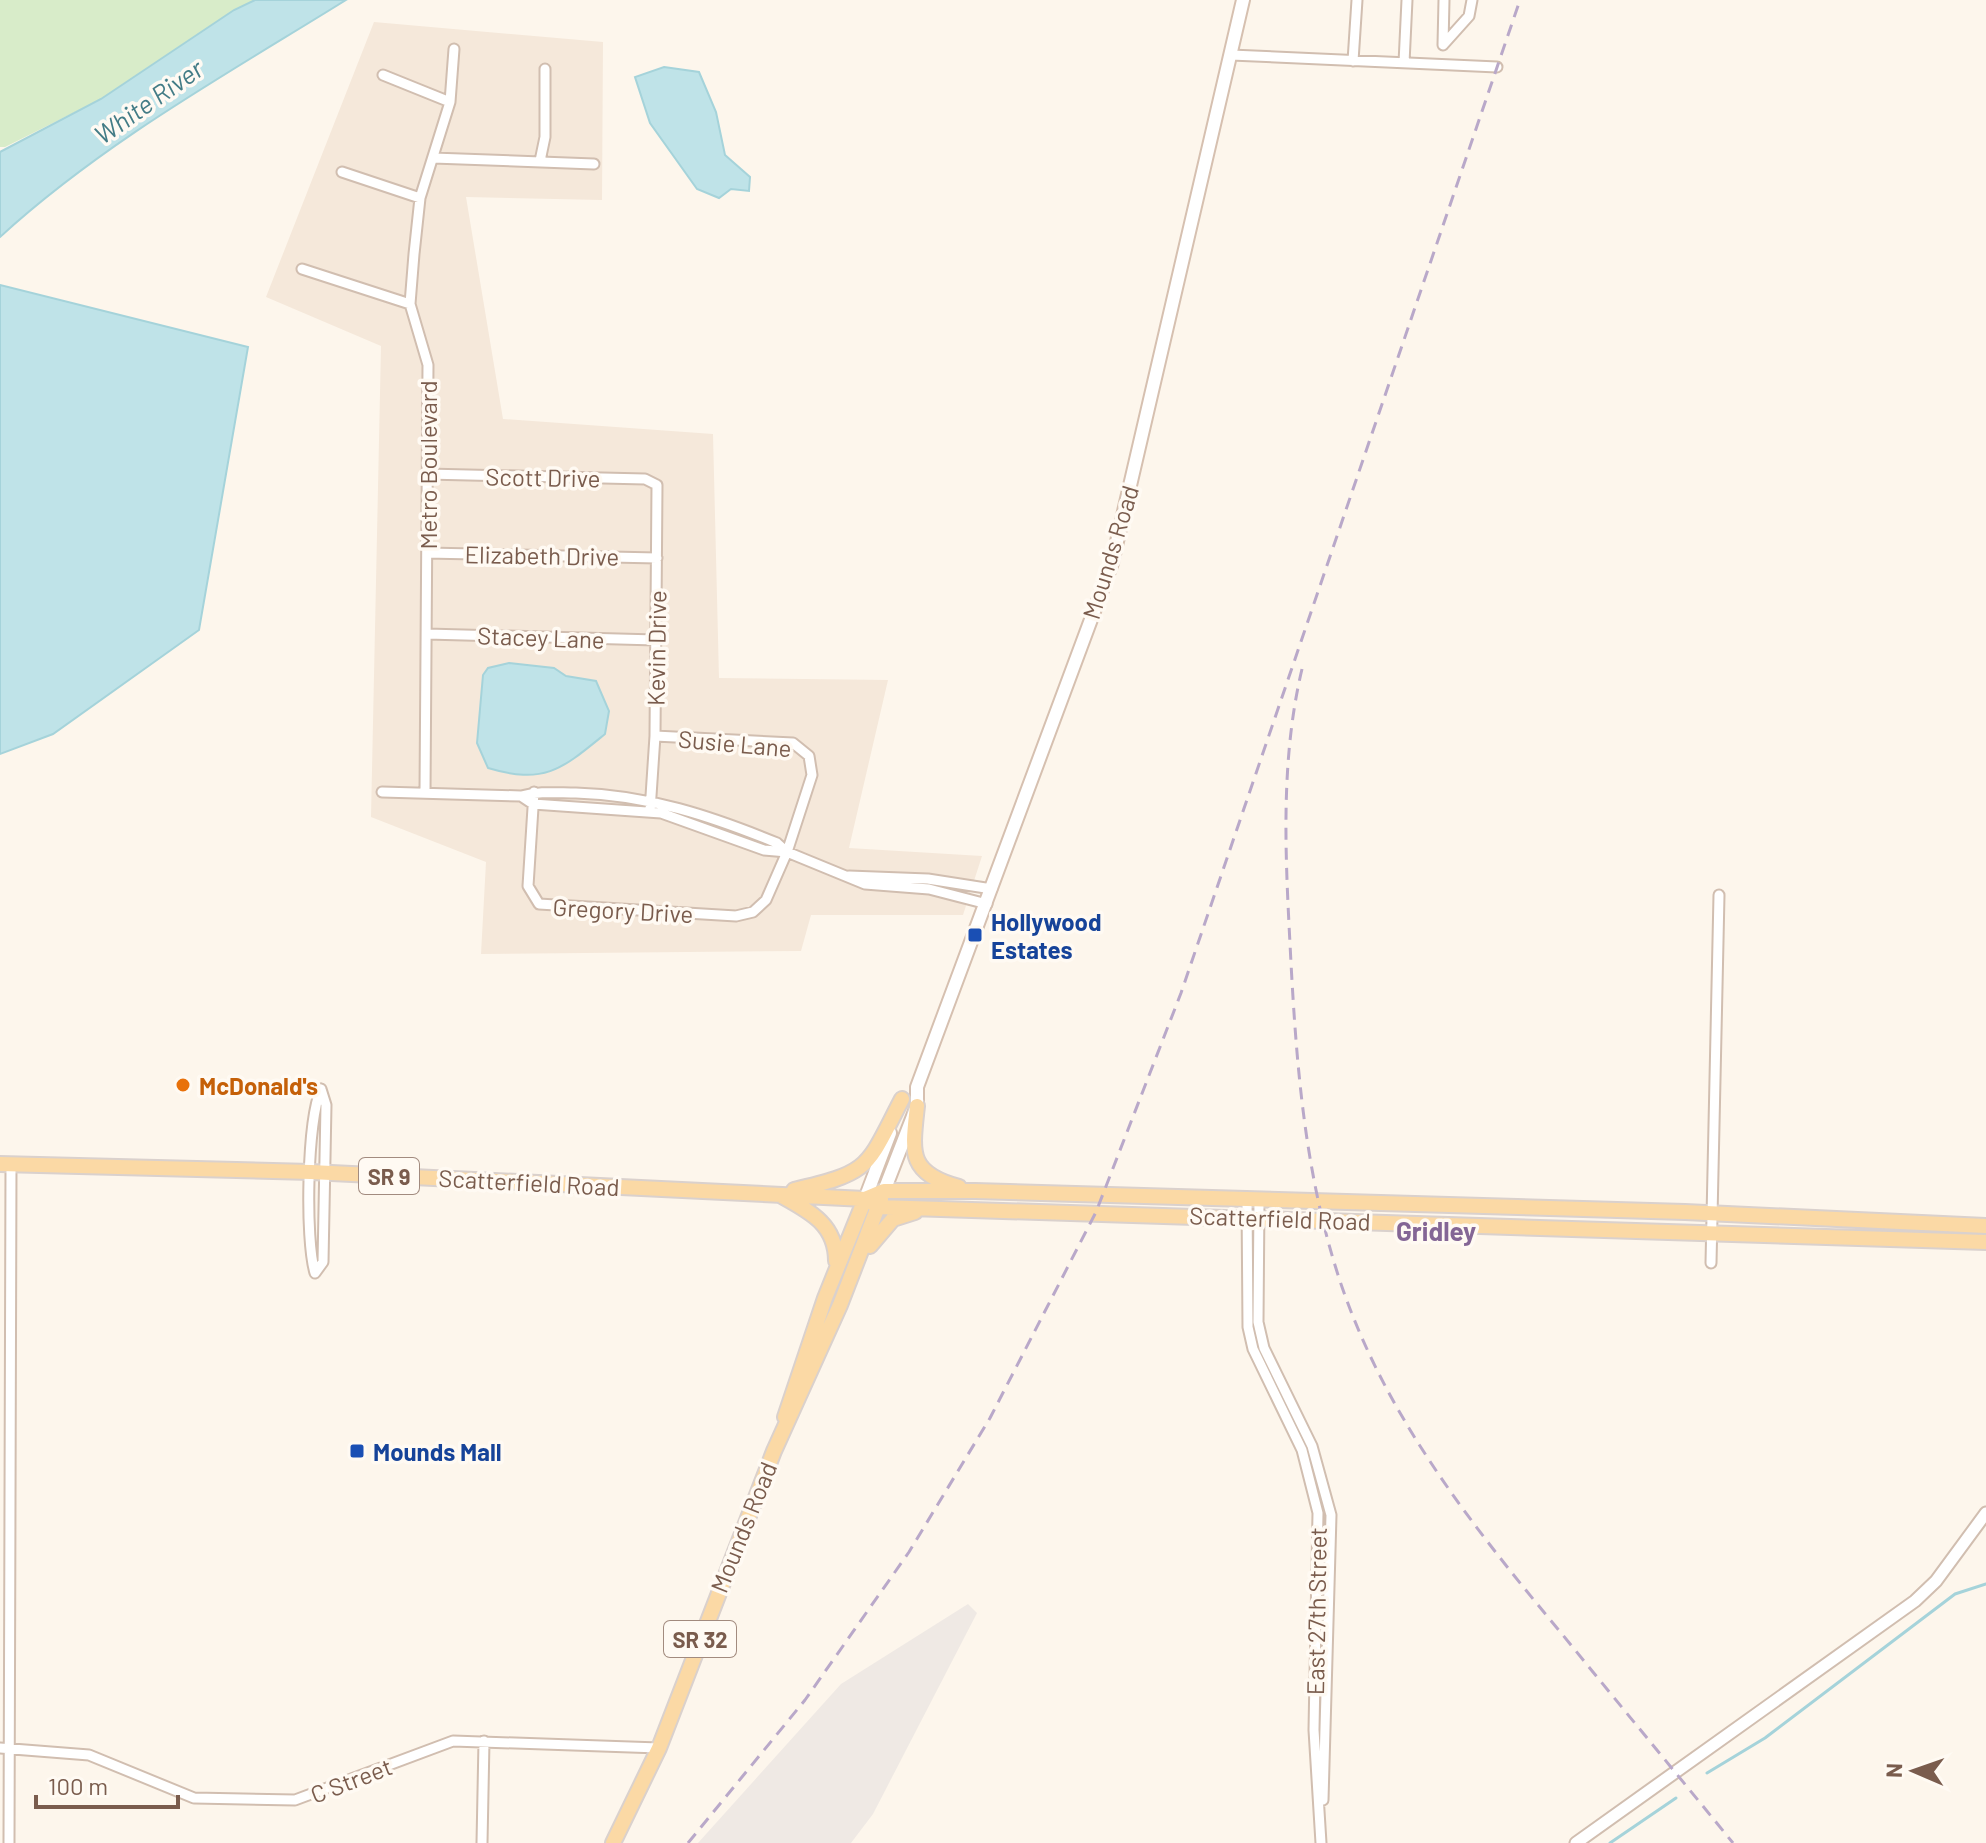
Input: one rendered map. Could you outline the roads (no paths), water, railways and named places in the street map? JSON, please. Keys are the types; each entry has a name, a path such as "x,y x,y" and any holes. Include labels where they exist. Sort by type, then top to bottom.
{"main road":[{"name":"Mounds Road","path":"613,1843 659,1748 781,1433 800,1399 853,1274 917,1106 917,1087 1112,563 1243,0"},
{"path":"778,1194 843,1179 858,1171 871,1158 902,1099 917,1087"},
{"name":"Mounds Road","path":"781,1433 789,1395 902,1099"},
{"path":"917,1106 913,1145 919,1166 934,1179 975,1191"},
{"name":"Scatterfield Road","path":"6,1164 318,1172 865,1199 884,1191 975,1191 1712,1214 1986,1226"},
{"path":"778,1194 827,1227 836,1244 836,1269"},
{"name":"Scatterfield Road","path":"865,1199 879,1207 1986,1242"},
{"path":"853,1274 886,1225 900,1216 938,1207"}],"street":[{"path":"1353,61 1357,0"},
{"path":"1404,63 1407,0"},
{"path":"1444,0 1443,45 1469,16 1472,0"},
{"name":"Metro Boulevard","path":"425,792 428,365 410,304 420,198 450,102 454,49"},
{"path":"1231,55 1497,67"},
{"path":"540,161 545,137 545,69"},
{"path":"383,75 450,102"},
{"path":"433,158 594,164"},
{"path":"342,172 420,198"},
{"path":"302,269 410,304"},
{"name":"Scott Drive","path":"427,474 645,479 657,485"},
{"name":"Kevin Drive","path":"650,806 655,736 657,485"},
{"name":"Elizabeth Drive","path":"427,553 657,558"},
{"name":"Stacey Lane","path":"427,634 656,640"},
{"name":"Susie Lane","path":"655,736 793,743 803,750 812,764 812,775 787,852"},
{"path":"382,792 521,796 534,792 610,794 650,806"},
{"name":"Gregory Drive","path":"534,792 528,886 535,901 549,908 745,915 766,900 787,852"},
{"path":"521,796 533,804 650,806 702,814 777,843 787,852 880,887 955,893 987,904"},
{"path":"846,876 928,879 992,889"},
{"path":"1711,1263 1719,895"},
{"path":"318,1172 310,1256 315,1273 323,1262 318,1172 314,1104 321,1089 326,1105 318,1172"},
{"path":"6,1164 12,1466 5,1748 9,1843"},
{"name":"East 27th Street","path":"1253,1201 1245,1301 1253,1349 1302,1450 1318,1513 1314,1730 1321,1843"},
{"path":"0,1466 12,1466"},
{"path":"1576,1843 1915,1601 1936,1581 1986,1513"},
{"name":"C Street","path":"5,1748 89,1755 194,1798 295,1800 453,1741 659,1748"},
{"path":"482,1843 484,1741"}],"water":[{"name":"White River","path":"255,0 346,0 124,140 81,170 0,237 0,152 101,99 234,10"},
{"path":"664,67 699,72 716,112 725,155 750,177 749,191 731,189 719,198 697,189 650,123 635,77"},
{"path":"0,285 248,347 199,630 53,734 0,754"},
{"path":"509,663 554,668 566,676 596,681 609,711 605,734 564,765 539,774 524,775 488,768 477,743 483,675 488,668"}],"waterway":[{"path":"1707,1773 1765,1738 1955,1594 1986,1584"},
{"path":"1610,1843 1676,1798"}],"railway":[{"path":"688,1843 805,1700 909,1552 990,1418 1096,1212 1181,993 1520,0"},
{"path":"1302,669 1290,742 1286,816 1293,1004 1305,1127 1320,1207 1342,1287 1383,1382 1408,1427 1465,1512 1733,1843"}],"place":[{"name":"Hollywood Estates","path":"975,935"},
{"name":"McDonald's","path":"183,1085"},
{"name":"Mounds Mall","path":"357,1451"}],"district":[{"name":"Gridley","path":"1436,1230"}]}
